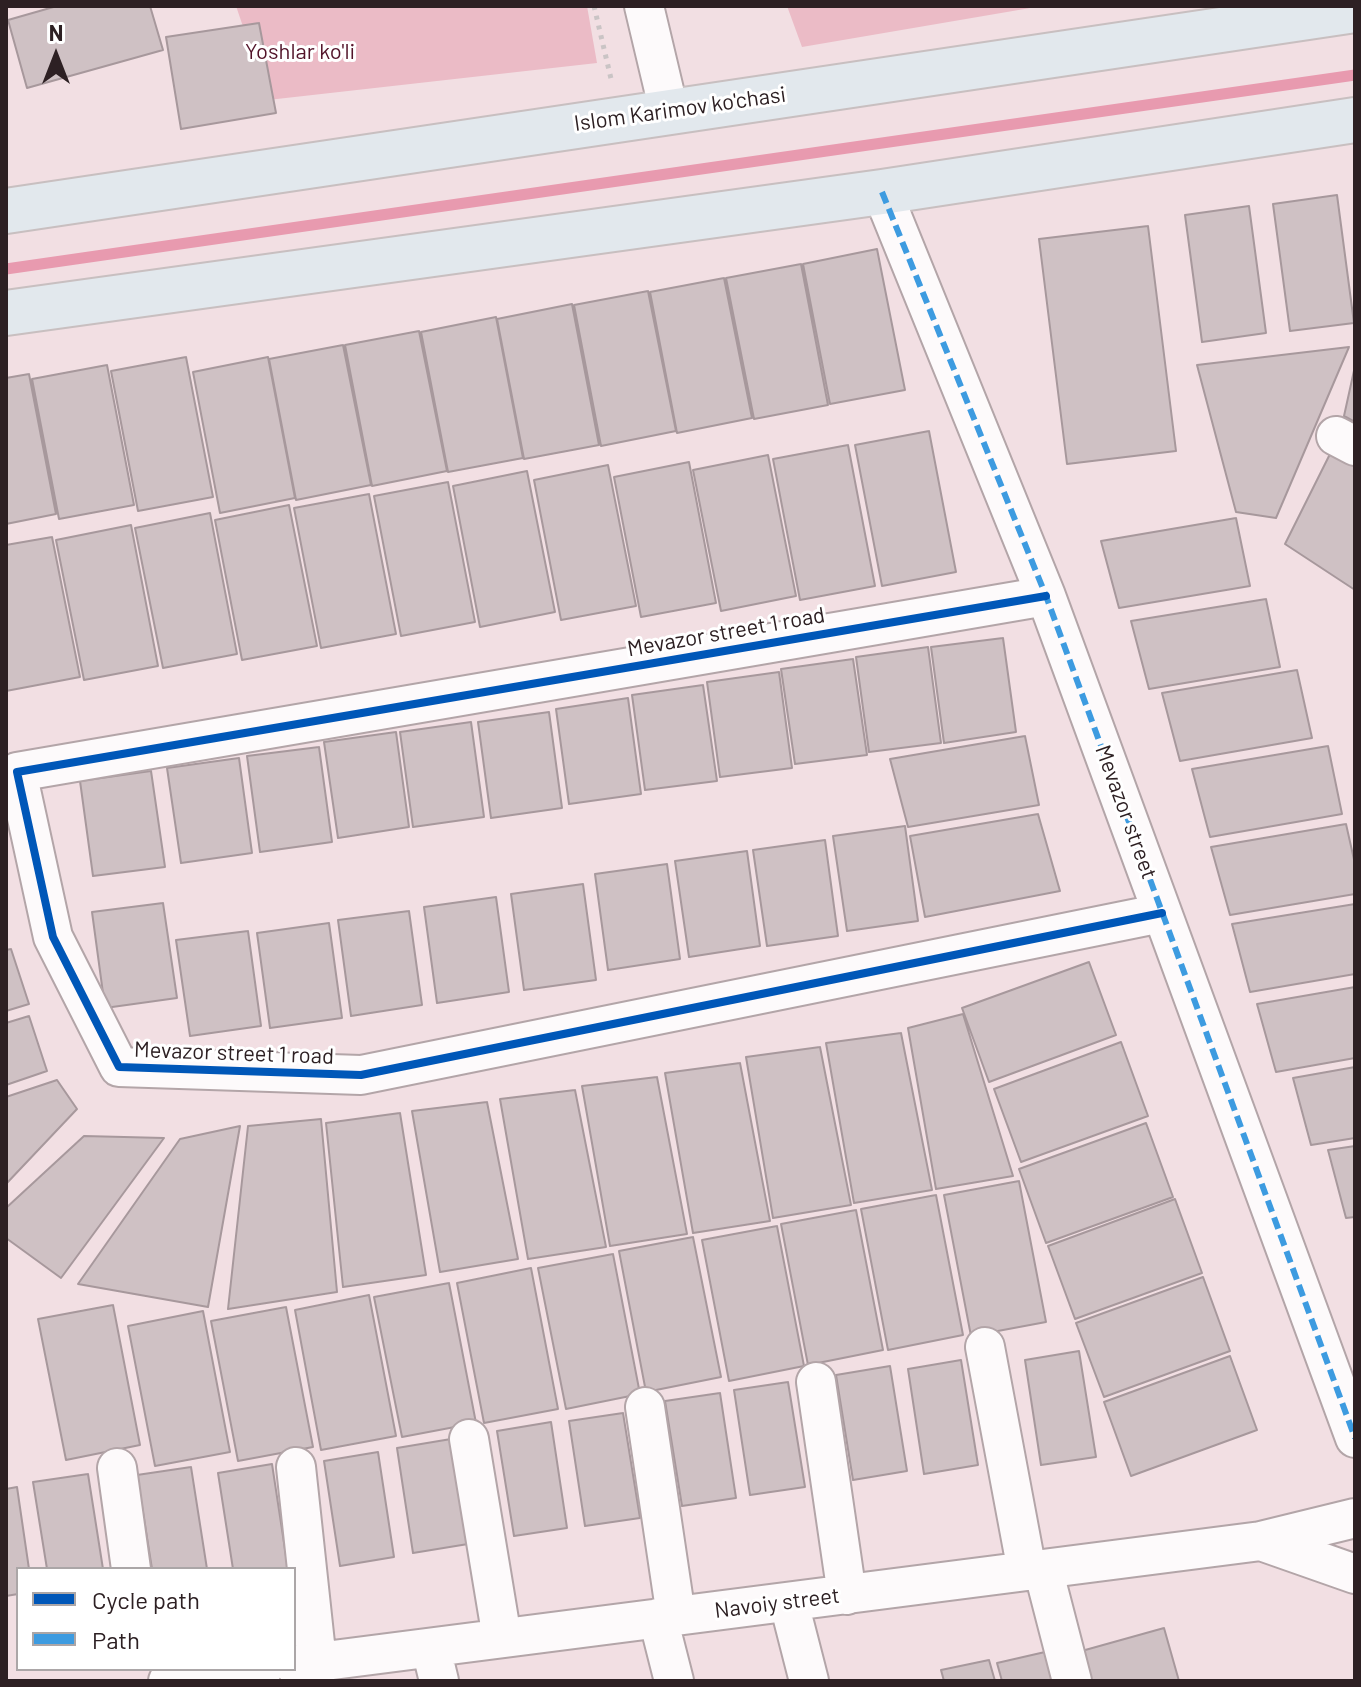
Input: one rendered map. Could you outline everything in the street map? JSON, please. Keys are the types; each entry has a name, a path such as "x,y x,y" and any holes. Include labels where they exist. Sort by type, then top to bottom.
{"main road":[{"name":"Islom Karimov ko'chasi","path":"6,211 1355,10"},
{"path":"7,309 882,192 1355,120"}],"street":[{"path":"644,6 669,111"},
{"name":"Mevazor street","path":"882,192 1046,596 1355,1438"},
{"name":"Mevazor street 1 road","path":"1046,596 17,772 53,937 119,1067 361,1075 1162,913"},
{"path":"985,1347 1035,1570 1072,1681"},
{"path":"816,1382 847,1595"},
{"path":"645,1407 674,1681"},
{"path":"469,1439 502,1638"},
{"path":"296,1467 305,1664"},
{"path":"117,1468 131,1567"},
{"name":"Navoiy street","path":"305,1664 435,1664 502,1638 1261,1541 1355,1518"},
{"path":"1261,1541 1355,1574"},
{"path":"789,1603 809,1681"},
{"path":"168,1681 252,1671"}],"path":[{"path":"594,6 614,89"}],"green space":[{"name":"Yoshlar ko'li","path":"236,6 587,6 597,63 268,100"},
{"path":"787,6 1042,6 802,47"}],"building":[{"path":"57,6 150,6 163,50 27,88 8,20"},
{"path":"259,23 276,113 181,129 166,37"},
{"path":"1337,195 1354,323 1290,331 1273,204"},
{"path":"1249,206 1266,333 1202,342 1185,215"},
{"path":"1148,226 1176,451 1067,464 1039,239"},
{"path":"877,249 905,390 830,404 803,264"},
{"path":"801,264 828,405 754,419 726,278"},
{"path":"724,278 752,418 677,433 650,292"},
{"path":"648,291 676,431 601,446 574,305"},
{"path":"572,304 599,445 524,459 497,319"},
{"path":"496,317 523,458 448,472 421,332"},
{"path":"419,331 447,471 372,486 345,345"},
{"path":"343,345 371,485 296,500 269,359"},
{"path":"1349,347 1276,518 1236,512 1197,365"},
{"path":"186,357 213,497 138,511 111,371"},
{"path":"268,357 295,498 220,513 193,372"},
{"path":"107,365 134,505 59,519 32,379"},
{"path":"1355,366 1355,422 1344,416"},
{"path":"29,374 56,514 6,524 6,378"},
{"path":"929,431 956,572 882,586 855,445"},
{"path":"848,445 875,586 800,600 773,459"},
{"path":"1331,452 1355,466 1355,590 1285,544"},
{"path":"768,455 796,596 721,611 693,470"},
{"path":"689,462 716,603 641,617 614,477"},
{"path":"608,465 636,606 561,620 534,480"},
{"path":"527,471 555,612 480,627 453,486"},
{"path":"448,482 475,622 401,636 374,496"},
{"path":"369,494 396,634 321,648 294,508"},
{"path":"289,505 317,646 242,660 215,520"},
{"path":"210,513 237,654 163,668 135,528"},
{"path":"1236,518 1250,586 1119,608 1101,541"},
{"path":"131,525 158,666 84,680 56,540"},
{"path":"52,537 80,677 6,691 6,545"},
{"path":"1266,599 1280,667 1149,689 1131,621"},
{"path":"1003,638 1016,732 944,743 931,647"},
{"path":"928,647 941,743 869,752 856,657"},
{"path":"853,659 867,755 795,764 781,669"},
{"path":"1297,670 1312,738 1180,761 1162,693"},
{"path":"779,672 792,768 720,777 707,682"},
{"path":"703,685 717,781 645,790 632,695"},
{"path":"628,698 641,794 569,804 556,709"},
{"path":"549,712 562,808 491,818 478,722"},
{"path":"471,722 484,817 413,827 400,732"},
{"path":"396,732 409,827 338,838 324,742"},
{"path":"1025,736 1039,805 908,827 890,759"},
{"path":"1328,746 1342,814 1210,837 1192,769"},
{"path":"319,747 332,842 260,852 247,756"},
{"path":"239,758 252,853 181,863 167,768"},
{"path":"151,771 165,867 93,876 80,781"},
{"path":"1038,814 1060,891 925,917 910,836"},
{"path":"1346,824 1355,864 1355,894 1230,915 1211,847"},
{"path":"905,826 918,921 847,931 833,836"},
{"path":"825,840 838,936 767,946 753,850"},
{"path":"747,851 760,946 689,957 675,861"},
{"path":"667,864 680,959 608,970 595,874"},
{"path":"583,884 596,980 524,990 511,894"},
{"path":"496,897 509,992 437,1003 424,907"},
{"path":"163,903 177,998 105,1008 92,912"},
{"path":"1355,904 1355,974 1250,992 1232,924"},
{"path":"409,911 422,1005 351,1016 338,920"},
{"path":"329,923 342,1018 270,1028 257,933"},
{"path":"248,931 261,1026 190,1036 176,940"},
{"path":"11,949 29,1004 6,1011 6,950"},
{"path":"1089,962 1116,1035 989,1082 962,1008"},
{"path":"1355,987 1355,1058 1276,1072 1257,1004"},
{"path":"963,1014 1013,1176 936,1189 908,1028"},
{"path":"29,1016 47,1071 6,1085 6,1023"},
{"path":"901,1033 932,1190 854,1203 826,1043"},
{"path":"1121,1042 1148,1116 1021,1162 994,1089"},
{"path":"820,1047 851,1205 773,1218 746,1057"},
{"path":"740,1063 770,1221 693,1233 665,1073"},
{"path":"1355,1067 1355,1138 1311,1145 1293,1078"},
{"path":"657,1077 687,1234 610,1246 582,1086"},
{"path":"57,1080 77,1109 6,1184 6,1097"},
{"path":"575,1090 606,1247 528,1259 500,1099"},
{"path":"487,1102 518,1259 440,1272 412,1111"},
{"path":"400,1113 426,1275 343,1287 326,1123"},
{"path":"321,1119 337,1292 228,1309 248,1126"},
{"path":"1146,1123 1173,1197 1046,1243 1019,1169"},
{"path":"240,1126 208,1307 78,1284 180,1139"},
{"path":"84,1136 164,1138 61,1278 6,1238 6,1208"},
{"path":"1355,1146 1355,1217 1346,1218 1328,1150"},
{"path":"1019,1181 1046,1322 971,1336 944,1195"},
{"path":"936,1195 963,1335 888,1350 861,1209"},
{"path":"1175,1199 1202,1273 1075,1319 1048,1246"},
{"path":"856,1210 883,1350 808,1365 781,1224"},
{"path":"777,1226 804,1366 729,1381 702,1240"},
{"path":"693,1237 721,1377 646,1392 619,1251"},
{"path":"613,1254 640,1394 566,1409 538,1268"},
{"path":"531,1268 558,1409 484,1423 457,1283"},
{"path":"1203,1277 1230,1351 1104,1397 1076,1323"},
{"path":"449,1283 476,1423 402,1437 374,1297"},
{"path":"369,1295 396,1436 321,1450 295,1310"},
{"path":"113,1305 140,1445 66,1460 38,1319"},
{"path":"286,1307 313,1447 238,1461 211,1321"},
{"path":"203,1311 230,1452 155,1466 128,1326"},
{"path":"1079,1351 1096,1457 1041,1465 1025,1360"},
{"path":"1230,1356 1257,1430 1131,1476 1104,1402"},
{"path":"961,1360 978,1465 924,1474 908,1369"},
{"path":"890,1366 907,1471 853,1480 836,1375"},
{"path":"788,1382 805,1487 750,1495 734,1390"},
{"path":"720,1393 736,1498 682,1506 665,1401"},
{"path":"623,1413 640,1518 585,1526 569,1421"},
{"path":"551,1422 567,1528 514,1536 497,1431"},
{"path":"451,1439 468,1544 413,1553 397,1448"},
{"path":"378,1452 394,1557 340,1566 324,1461"},
{"path":"272,1464 288,1567 233,1567 218,1473"},
{"path":"191,1467 207,1567 152,1567 137,1475"},
{"path":"88,1474 103,1567 47,1567 33,1482"},
{"path":"17,1487 29,1567 16,1567 16,1594 6,1596 6,1489"},
{"path":"1164,1628 1179,1681 1086,1681 1078,1652"},
{"path":"1045,1652 1053,1681 1002,1681 997,1663"},
{"path":"989,1660 995,1681 944,1681 941,1670"}],"waterway":[{"path":"6,269 1355,75"}],"marked path":[{"path":"882,192 1046,596 1355,1438"}],"cycle path":[{"path":"1046,596 17,772 53,937 119,1067 361,1075 1162,913"}]}
